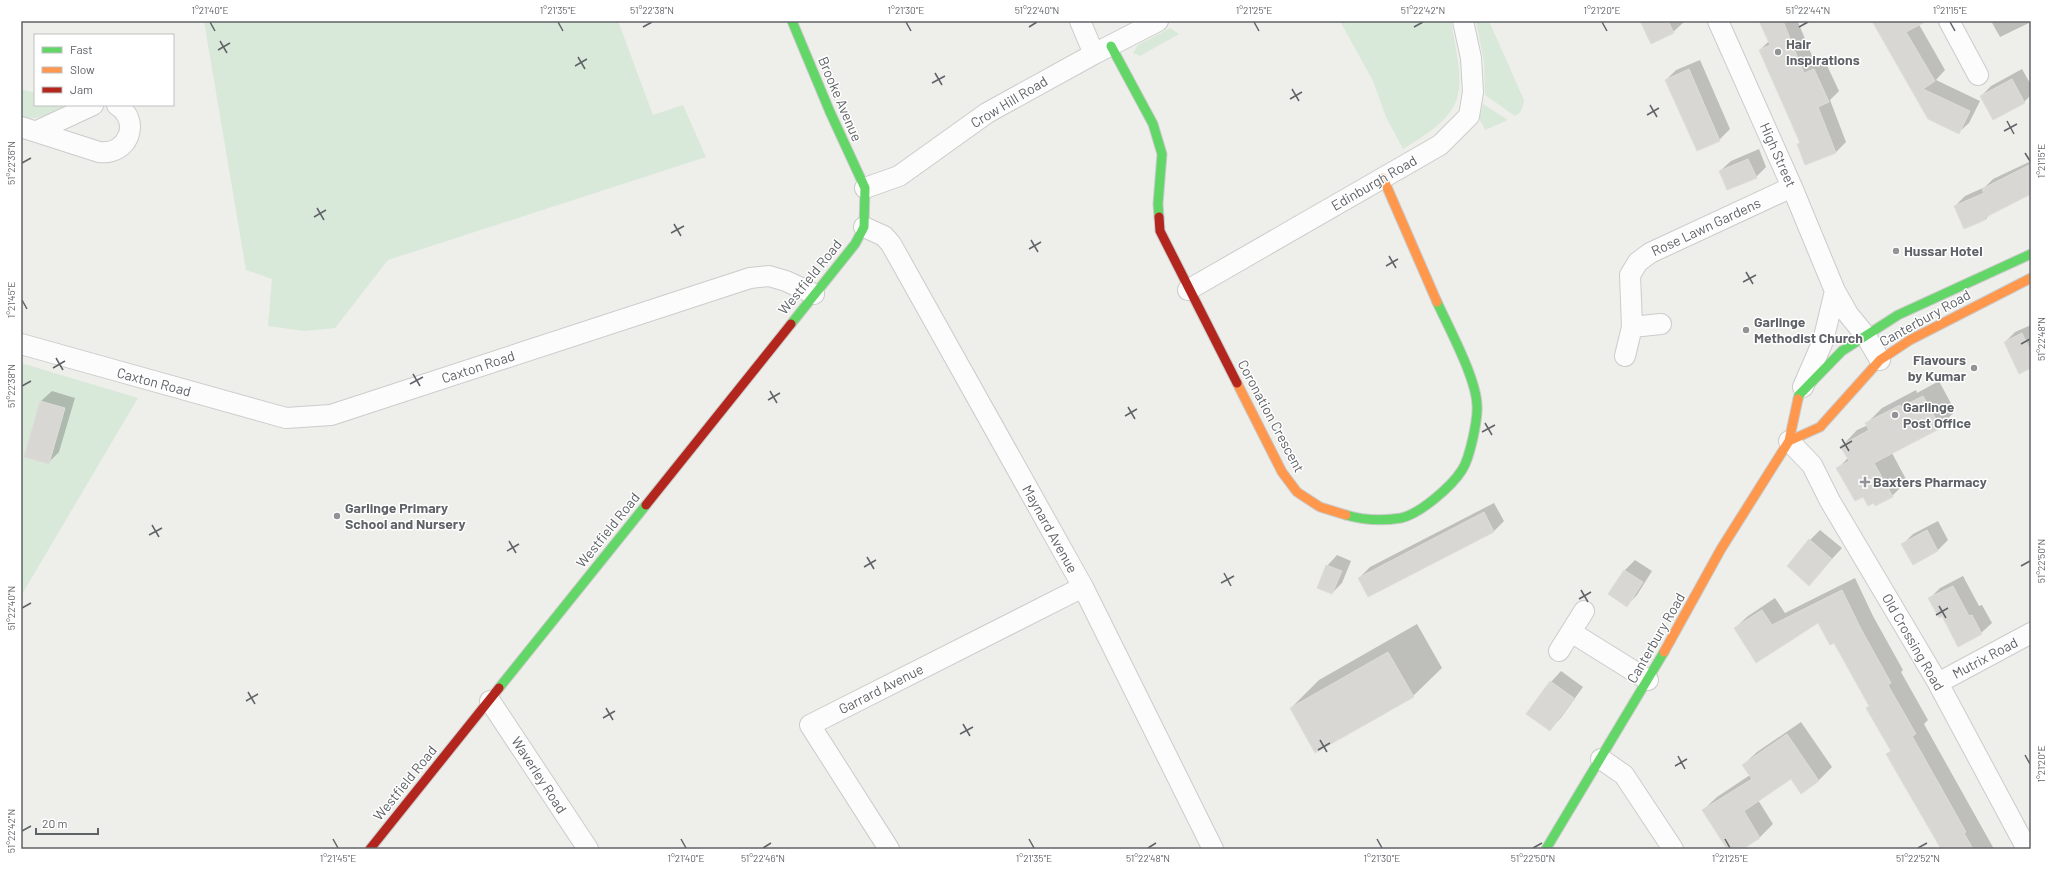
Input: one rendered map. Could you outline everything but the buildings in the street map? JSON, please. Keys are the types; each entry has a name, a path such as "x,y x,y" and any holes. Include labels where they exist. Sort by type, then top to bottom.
{"main road":[{"name":"Brooke Avenue","path":"792,21 830,112 865,188"},
{"name":"Coronation Crescent","path":"1102,50 1154,124 1162,154 1158,204 1160,231 1188,290 1282,472 1297,492 1320,507 1348,516 1374,520 1402,518 1423,508 1445,490 1463,469 1475,429 1477,404 1470,378 1384,178"},
{"path":"864,227 865,188"},
{"name":"Westfield Road","path":"370,849 855,244 864,227"},
{"name":"Canterbury Road","path":"1546,849 1648,680 1701,588 1721,549 1789,442 1799,395 1842,351 1898,315 2031,254"},
{"name":"Canterbury Road","path":"1789,442 1820,427 1880,360 1910,340 2031,278"}],"street":[{"path":"1080,21 1102,50"},
{"name":"Crow Hill Road","path":"865,188 899,176 987,113 1158,21"},
{"name":"Edinburgh Road","path":"1188,290 1440,145 1469,116 1473,92 1471,58 1463,21"},
{"name":"High Street","path":"1718,21 1792,187 1835,291 1848,314 1866,336 1880,360"},
{"path":"1950,21 1978,75"},
{"path":"29,129 90,106"},
{"path":"29,129 99,152 114,151 127,140 130,127 126,113 118,106"},
{"name":"Rose Lawn Gardens","path":"1625,356 1632,327 1630,275 1638,262 1650,253 1792,187"},
{"name":"Maynard Avenue","path":"864,227 884,236 891,244 1083,587 1213,849"},
{"name":"Caxton Road","path":"21,344 286,418 331,415 750,278 769,276 786,281 814,294"},
{"path":"1799,395 1812,369 1823,341 1835,291"},
{"path":"1632,327 1661,324"},
{"name":"Old Crossing Road","path":"1789,442 1812,465 1830,501 1938,683 2027,849"},
{"name":"Garrard Avenue","path":"889,849 810,725 1083,587"},
{"path":"1559,651 1584,611"},
{"path":"1572,632 1648,680"},
{"name":"Mutrix Road","path":"1938,683 2031,633"},
{"name":"Waverley Road","path":"490,701 588,849"},
{"path":"1601,759 1624,775 1673,849"}],"green space":[{"path":"204,21 618,21 653,115 683,105 706,157 388,260 335,328 304,331 268,326 272,279 246,270"},
{"path":"1340,21 1451,21 1459,66 1459,83 1457,97 1451,110 1441,122 1425,135 1403,149 1386,117 1373,81"},
{"path":"1476,21 1489,21 1524,100 1522,110 1515,116 1485,95 1484,62"},
{"path":"1170,28 1179,34 1140,56 1133,53 1138,45"},
{"path":"21,89 34,93 34,106 70,106 40,117 27,119 21,118"},
{"path":"1483,104 1508,120 1485,130 1479,118"},
{"path":"21,363 138,398 21,596"}],"traffic: fast":[{"path":"791,324 855,244 864,227 865,188 830,112 792,21"},
{"path":"1111,46 1153,124 1162,154 1158,204 1159,217"},
{"path":"1798,399 1799,395 1842,351 1898,315 2031,254"},
{"path":"1346,515 1380,520 1401,518 1409,515 1426,505 1451,484 1462,470 1468,457 1473,438 1477,411 1475,394 1467,367 1437,302"},
{"path":"499,688 646,505"},
{"path":"1546,849 1664,652"}],"traffic: slow":[{"path":"1383,178 1437,302"},
{"path":"1789,441 1820,427 1880,360 1910,340 2031,278"},
{"path":"1237,383 1282,472 1297,492 1320,507 1346,515"},
{"path":"1664,652 1721,549 1789,441 1798,399"}],"traffic: jam":[{"path":"1159,217 1160,231 1237,383"},
{"path":"646,505 791,324"},
{"path":"370,849 499,688"}],"place":[{"name":"Hair Inspirations","path":"1778,52"},
{"name":"Hussar Hotel","path":"1896,251"},
{"name":"Garlinge Methodist Church","path":"1746,330"},
{"name":"Flavours by Kumar","path":"1974,368"},
{"name":"Garlinge Post Office","path":"1895,415"},
{"name":"Baxters Pharmacy","path":"1865,482"},
{"name":"Garlinge Primary School and Nursery","path":"337,516"}]}
